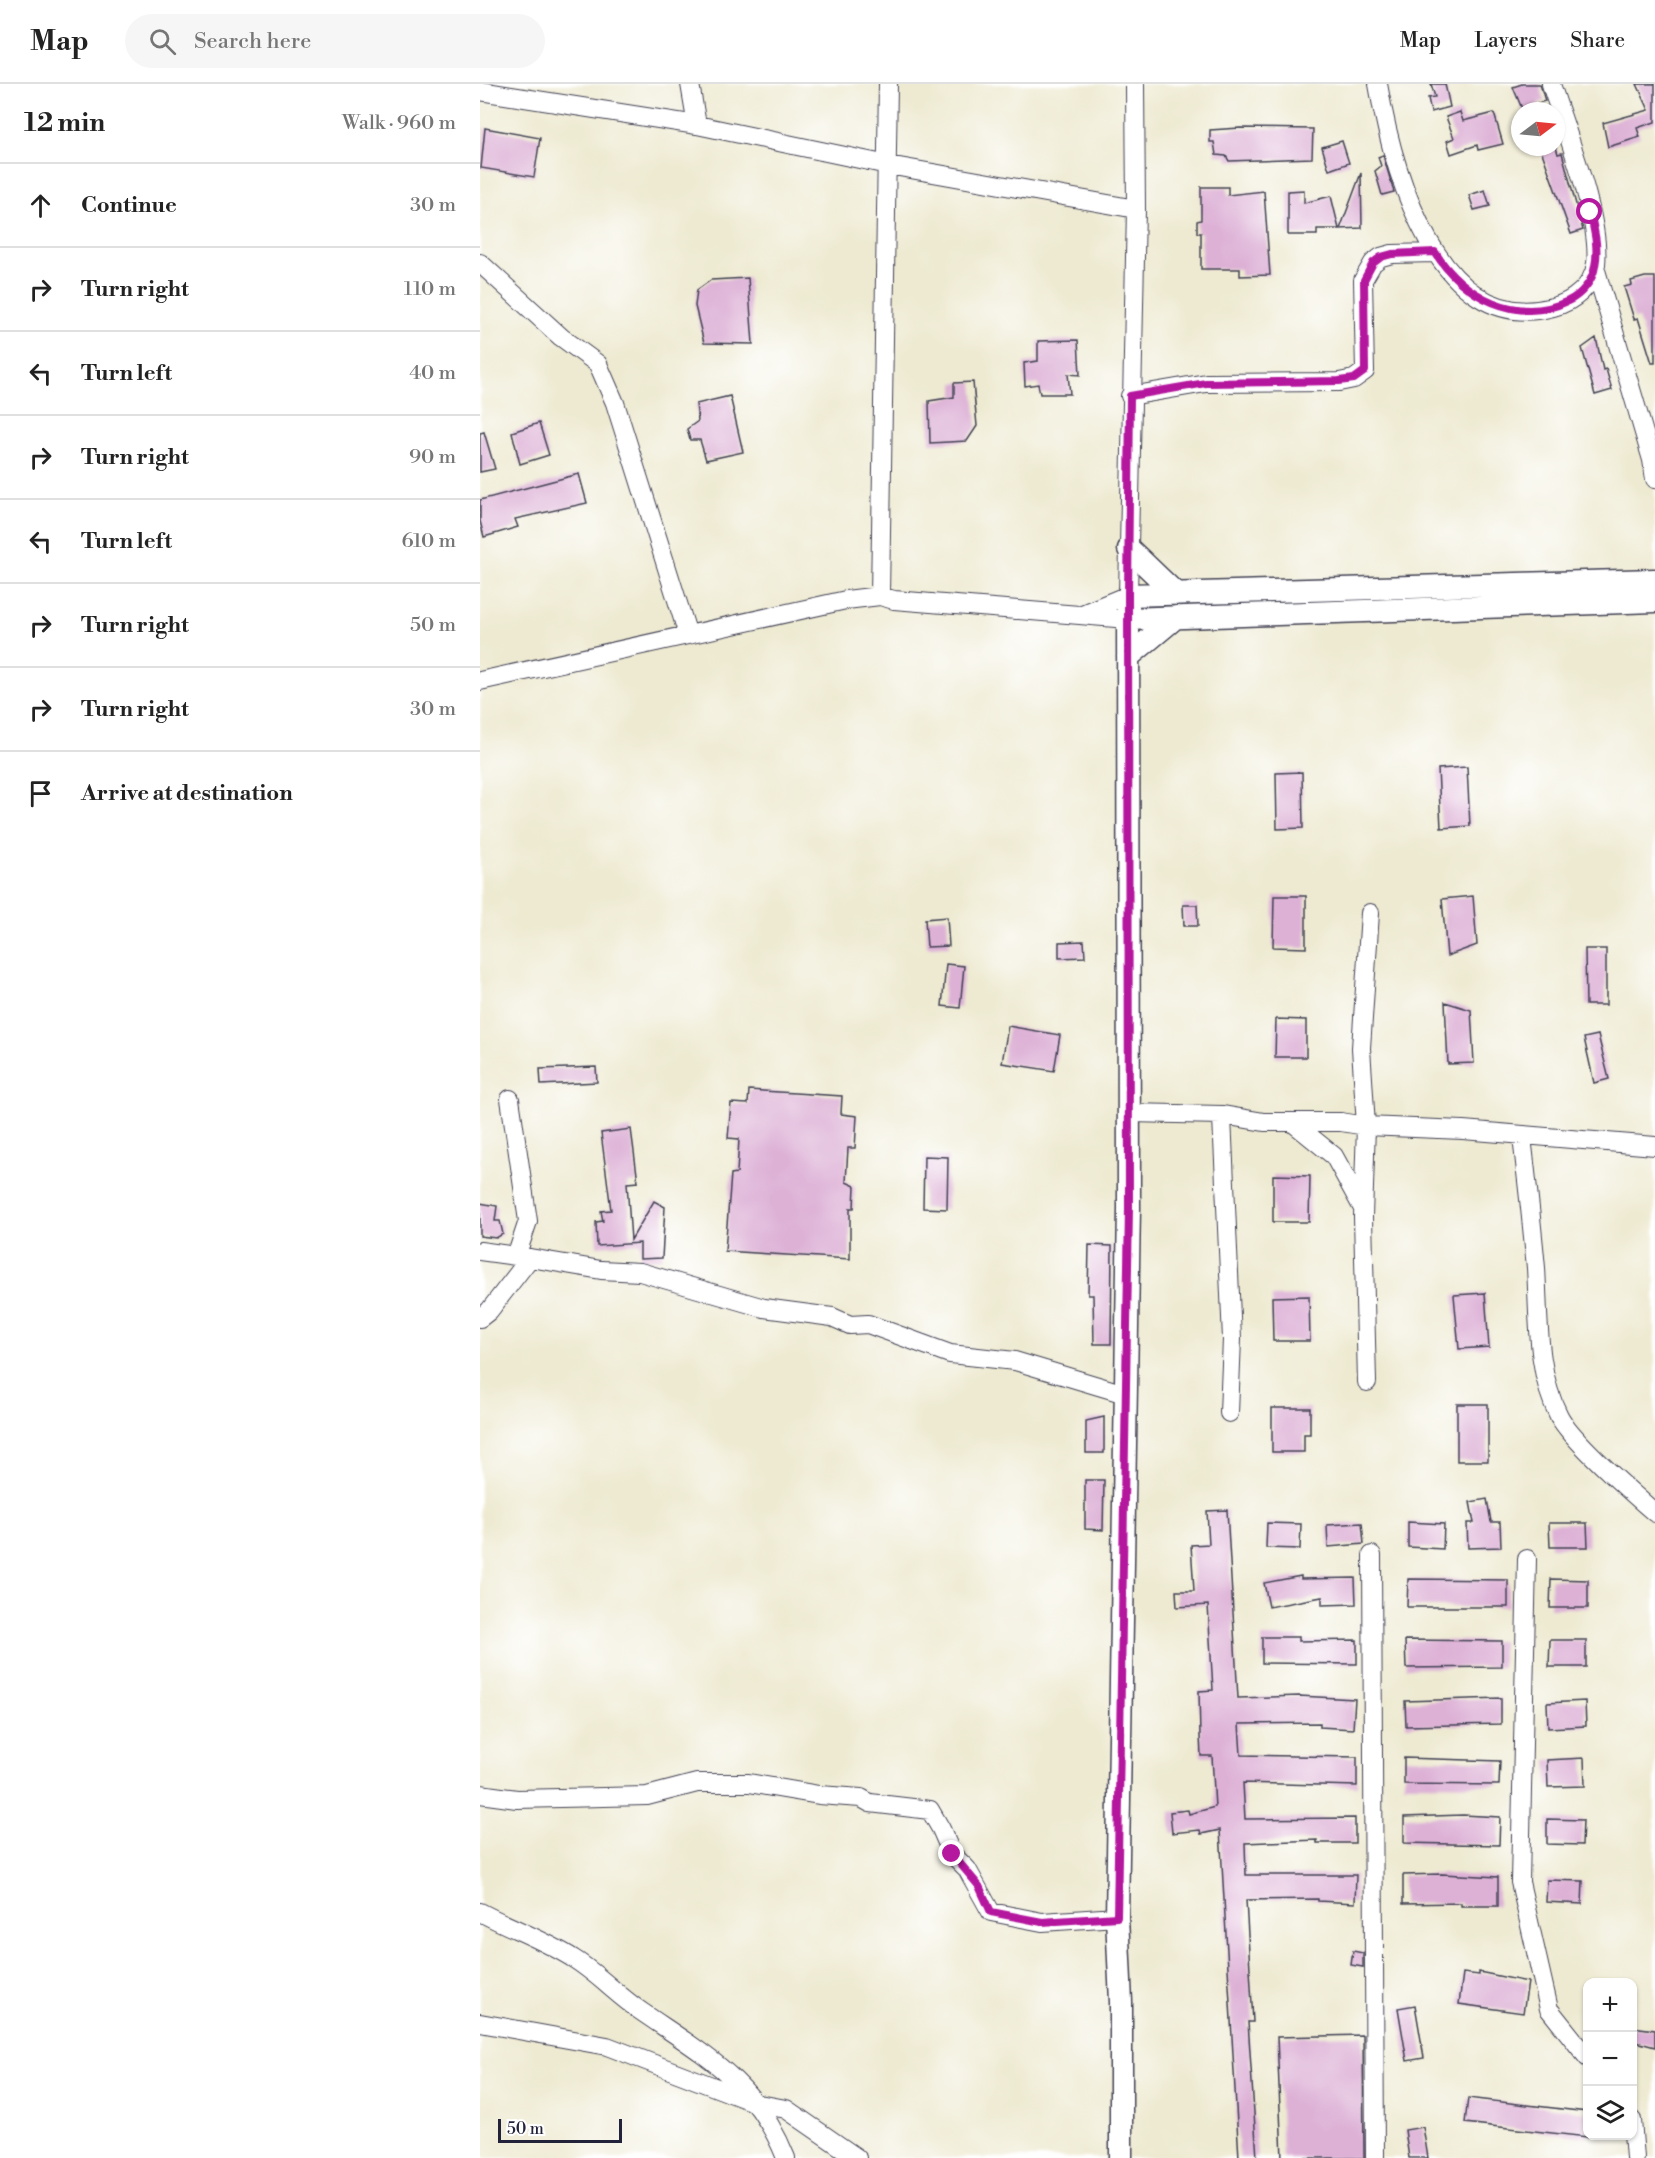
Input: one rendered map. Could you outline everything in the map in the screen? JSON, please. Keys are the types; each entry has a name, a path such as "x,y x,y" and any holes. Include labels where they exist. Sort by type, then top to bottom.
{"main road":[{"path":"1129,549 1176,594"},
{"path":"1128,619 1551,594 1655,580"},
{"path":"1121,2158 1121,2002 1117,1917 1129,1113 1128,595 1551,594 1655,601"},
{"path":"1128,657 1176,617"}],"street":[{"path":"690,84 697,125"},
{"path":"880,596 888,84"},
{"path":"1081,614 1128,595 1130,396 1136,209 1135,84"},
{"path":"1378,84 1382,110 1409,197 1426,240 1444,267 1470,291 1501,306 1533,311 1555,307 1577,296 1591,280 1595,267 1597,240 1551,84"},
{"path":"480,91 697,125 888,165 1136,209"},
{"path":"1130,396 1206,383 1339,381 1361,376 1365,371 1364,280 1373,263 1381,257 1392,254 1435,252"},
{"path":"480,262 561,337 598,364 615,403 688,635"},
{"path":"1595,267 1652,460 1655,479"},
{"path":"480,681 846,600 880,596 894,600 1128,619"},
{"path":"1366,1382 1363,1207 1366,1126 1361,1048 1370,913"},
{"path":"480,1318 489,1311 524,1256 528,1221 510,1099"},
{"path":"1129,1113 1292,1122 1341,1122 1366,1126 1463,1130 1522,1137 1612,1140 1655,1146"},
{"path":"1222,1117 1232,1339 1229,1413"},
{"path":"1292,1122 1334,1156 1363,1207"},
{"path":"1522,1137 1533,1233 1540,1340 1559,1417 1590,1453 1655,1513"},
{"path":"480,1251 524,1256 602,1270 640,1272 764,1308 832,1317 850,1325 868,1324 950,1354 1015,1361 1125,1394"},
{"path":"1372,1555 1375,2158"},
{"path":"1527,1559 1520,1882 1549,2009 1583,2053"},
{"path":"480,1794 517,1799 647,1796 697,1783 749,1783 819,1795 861,1798 870,1803 913,1806 930,1810 942,1828 952,1854 979,1886 991,1912 1042,1922 1117,1917"},
{"path":"480,1912 574,1959 640,2011 701,2050 759,2104 774,2129 786,2158"},
{"path":"480,2023 606,2046 759,2104 786,2109 857,2158"},
{"path":"1634,2140 1635,2158"}],"building":[{"path":"1431,84 1445,84 1450,107 1431,112 1428,98 1435,97"},
{"path":"1522,84 1540,84 1545,101 1519,102 1513,87"},
{"path":"1637,84 1655,84 1655,122 1637,128 1640,137 1608,147 1603,123 1649,110"},
{"path":"1460,112 1463,121 1494,113 1503,144 1478,150 1477,145 1451,154 1447,141 1454,138 1446,117"},
{"path":"485,128 540,138 534,177 481,168"},
{"path":"1313,129 1312,158 1229,161 1226,156 1216,155 1214,142 1210,142 1210,130"},
{"path":"1342,141 1349,163 1329,170 1322,147"},
{"path":"1383,155 1394,192 1382,195 1375,171 1381,166 1378,157"},
{"path":"1543,156 1563,156 1583,230 1571,234"},
{"path":"1361,173 1362,228 1340,229"},
{"path":"1201,187 1228,187 1228,195 1264,191 1270,275 1240,276 1240,269 1201,269 1201,233 1197,233 1197,221 1201,220"},
{"path":"1304,190 1304,203 1331,196 1339,229 1317,229 1317,235 1288,235 1288,191"},
{"path":"1485,190 1490,206 1474,210 1469,195"},
{"path":"1655,277 1655,363 1652,363 1638,318 1634,319 1624,287 1632,285 1631,281"},
{"path":"748,278 753,344 704,343 695,306 697,290 711,280"},
{"path":"1596,338 1603,370 1606,369 1612,390 1595,395 1582,348"},
{"path":"1078,340 1080,375 1068,374 1070,394 1040,394 1038,384 1025,386 1024,363 1038,361 1038,341"},
{"path":"973,382 977,426 967,441 930,443 929,401 954,397 954,383"},
{"path":"730,396 743,452 706,460 700,440 690,440 687,429 698,421 696,404"},
{"path":"539,423 549,455 520,464 512,432"},
{"path":"484,432 495,469 480,472 480,433"},
{"path":"579,474 587,503 515,519 518,527 484,537 480,521 480,500"},
{"path":"1467,767 1470,826 1441,828 1438,769"},
{"path":"1302,772 1303,828 1277,829 1276,773"},
{"path":"1274,896 1306,896 1306,948 1273,947"},
{"path":"1473,896 1477,945 1447,956 1442,899"},
{"path":"1183,905 1197,905 1198,926 1184,926"},
{"path":"947,917 949,946 927,947 925,919"},
{"path":"1084,941 1085,957 1059,958 1059,942"},
{"path":"1585,949 1606,949 1606,1005 1586,1005"},
{"path":"946,964 964,966 960,1008 942,1006"},
{"path":"1445,1002 1471,1010 1474,1063 1448,1064"},
{"path":"1276,1019 1306,1020 1306,1057 1275,1057"},
{"path":"1008,1026 1060,1035 1054,1071 1002,1063"},
{"path":"1598,1035 1609,1079 1594,1083 1584,1038"},
{"path":"596,1067 597,1082 541,1085 540,1069"},
{"path":"749,1090 842,1096 841,1114 857,1116 855,1148 848,1148 846,1182 855,1186 854,1208 850,1208 850,1259 725,1251 731,1174 737,1173 739,1139 728,1138 731,1103 748,1104"},
{"path":"631,1129 638,1182 627,1183 631,1240 654,1201 665,1207 662,1258 640,1259 640,1243 597,1246 596,1222 603,1221 601,1211 611,1210 601,1133"},
{"path":"924,1156 948,1157 947,1209 923,1208"},
{"path":"1273,1175 1310,1176 1309,1222 1273,1222"},
{"path":"480,1203 497,1206 495,1221 500,1221 503,1234 496,1238 480,1236"},
{"path":"1089,1245 1112,1246 1111,1344 1094,1344 1093,1295 1088,1295"},
{"path":"1485,1293 1489,1347 1459,1349 1454,1295"},
{"path":"1309,1296 1310,1341 1273,1341 1272,1297"},
{"path":"1457,1404 1488,1404 1488,1461 1457,1461"},
{"path":"1272,1408 1310,1408 1310,1434 1304,1434 1304,1452 1272,1452"},
{"path":"1104,1417 1104,1453 1086,1453 1086,1421"},
{"path":"1085,1480 1104,1480 1103,1530 1085,1529"},
{"path":"1487,1499 1491,1522 1500,1522 1501,1547 1468,1548 1467,1523 1474,1523 1470,1502"},
{"path":"1227,1510 1238,1698 1299,1696 1355,1699 1353,1729 1320,1727 1320,1723 1239,1724 1241,1755 1357,1757 1357,1786 1243,1783 1245,1819 1355,1818 1355,1843 1317,1843 1317,1840 1245,1843 1246,1875 1356,1875 1355,1903 1318,1901 1318,1899 1246,1900 1253,2022 1248,2022 1257,2158 1239,2158 1220,1830 1201,1834 1200,1830 1172,1833 1170,1812 1188,1810 1189,1814 1215,1807 1212,1756 1201,1756 1200,1736 1199,1691 1213,1690 1208,1605 1177,1607 1176,1591 1194,1591 1191,1545 1209,1544 1207,1511"},
{"path":"1408,1522 1444,1524 1443,1549 1408,1547"},
{"path":"1267,1523 1301,1524 1300,1549 1266,1548"},
{"path":"1362,1523 1364,1544 1328,1547 1327,1525"},
{"path":"1549,1523 1587,1523 1588,1547 1550,1547"},
{"path":"1301,1576 1301,1579 1355,1578 1356,1604 1322,1605 1322,1597 1269,1607 1264,1583"},
{"path":"1408,1579 1508,1580 1508,1607 1407,1607"},
{"path":"1551,1579 1588,1580 1588,1608 1550,1608"},
{"path":"1262,1637 1299,1637 1299,1641 1357,1640 1357,1664 1262,1663"},
{"path":"1405,1640 1502,1641 1502,1667 1406,1668"},
{"path":"1550,1640 1586,1640 1586,1667 1549,1667"},
{"path":"1501,1698 1501,1724 1406,1726 1405,1701"},
{"path":"1585,1701 1586,1726 1548,1728 1547,1703"},
{"path":"1404,1758 1500,1761 1499,1785 1404,1784"},
{"path":"1584,1758 1585,1786 1548,1787 1547,1760"},
{"path":"1463,1815 1500,1817 1499,1845 1404,1843 1404,1817"},
{"path":"1547,1819 1583,1820 1582,1845 1547,1844"},
{"path":"1442,1874 1498,1877 1498,1906 1461,1906 1461,1903 1403,1904 1403,1875"},
{"path":"1547,1880 1583,1881 1582,1904 1546,1902"},
{"path":"1353,1951 1363,1953 1363,1967 1351,1965"},
{"path":"1479,1972 1528,1982 1523,2013 1459,2004 1463,1973 1479,1975"},
{"path":"1415,2005 1424,2058 1407,2061 1398,2008"},
{"path":"1637,2028 1655,2030 1655,2047 1637,2042"},
{"path":"1363,2035 1364,2158 1282,2158 1277,2037"},
{"path":"1468,2098 1583,2112 1583,2137 1465,2123"},
{"path":"1423,2127 1428,2158 1409,2158 1405,2130"}],"route":[{"path":"952,1854 979,1886 991,1912 1042,1922 1117,1917 1129,1208 1130,396 1206,383 1339,381 1361,376 1365,371 1364,280 1373,263 1381,257 1392,254 1435,252 1444,267 1470,291 1501,306 1533,311 1555,307 1577,296 1591,280 1595,267 1597,240 1590,212"}]}
